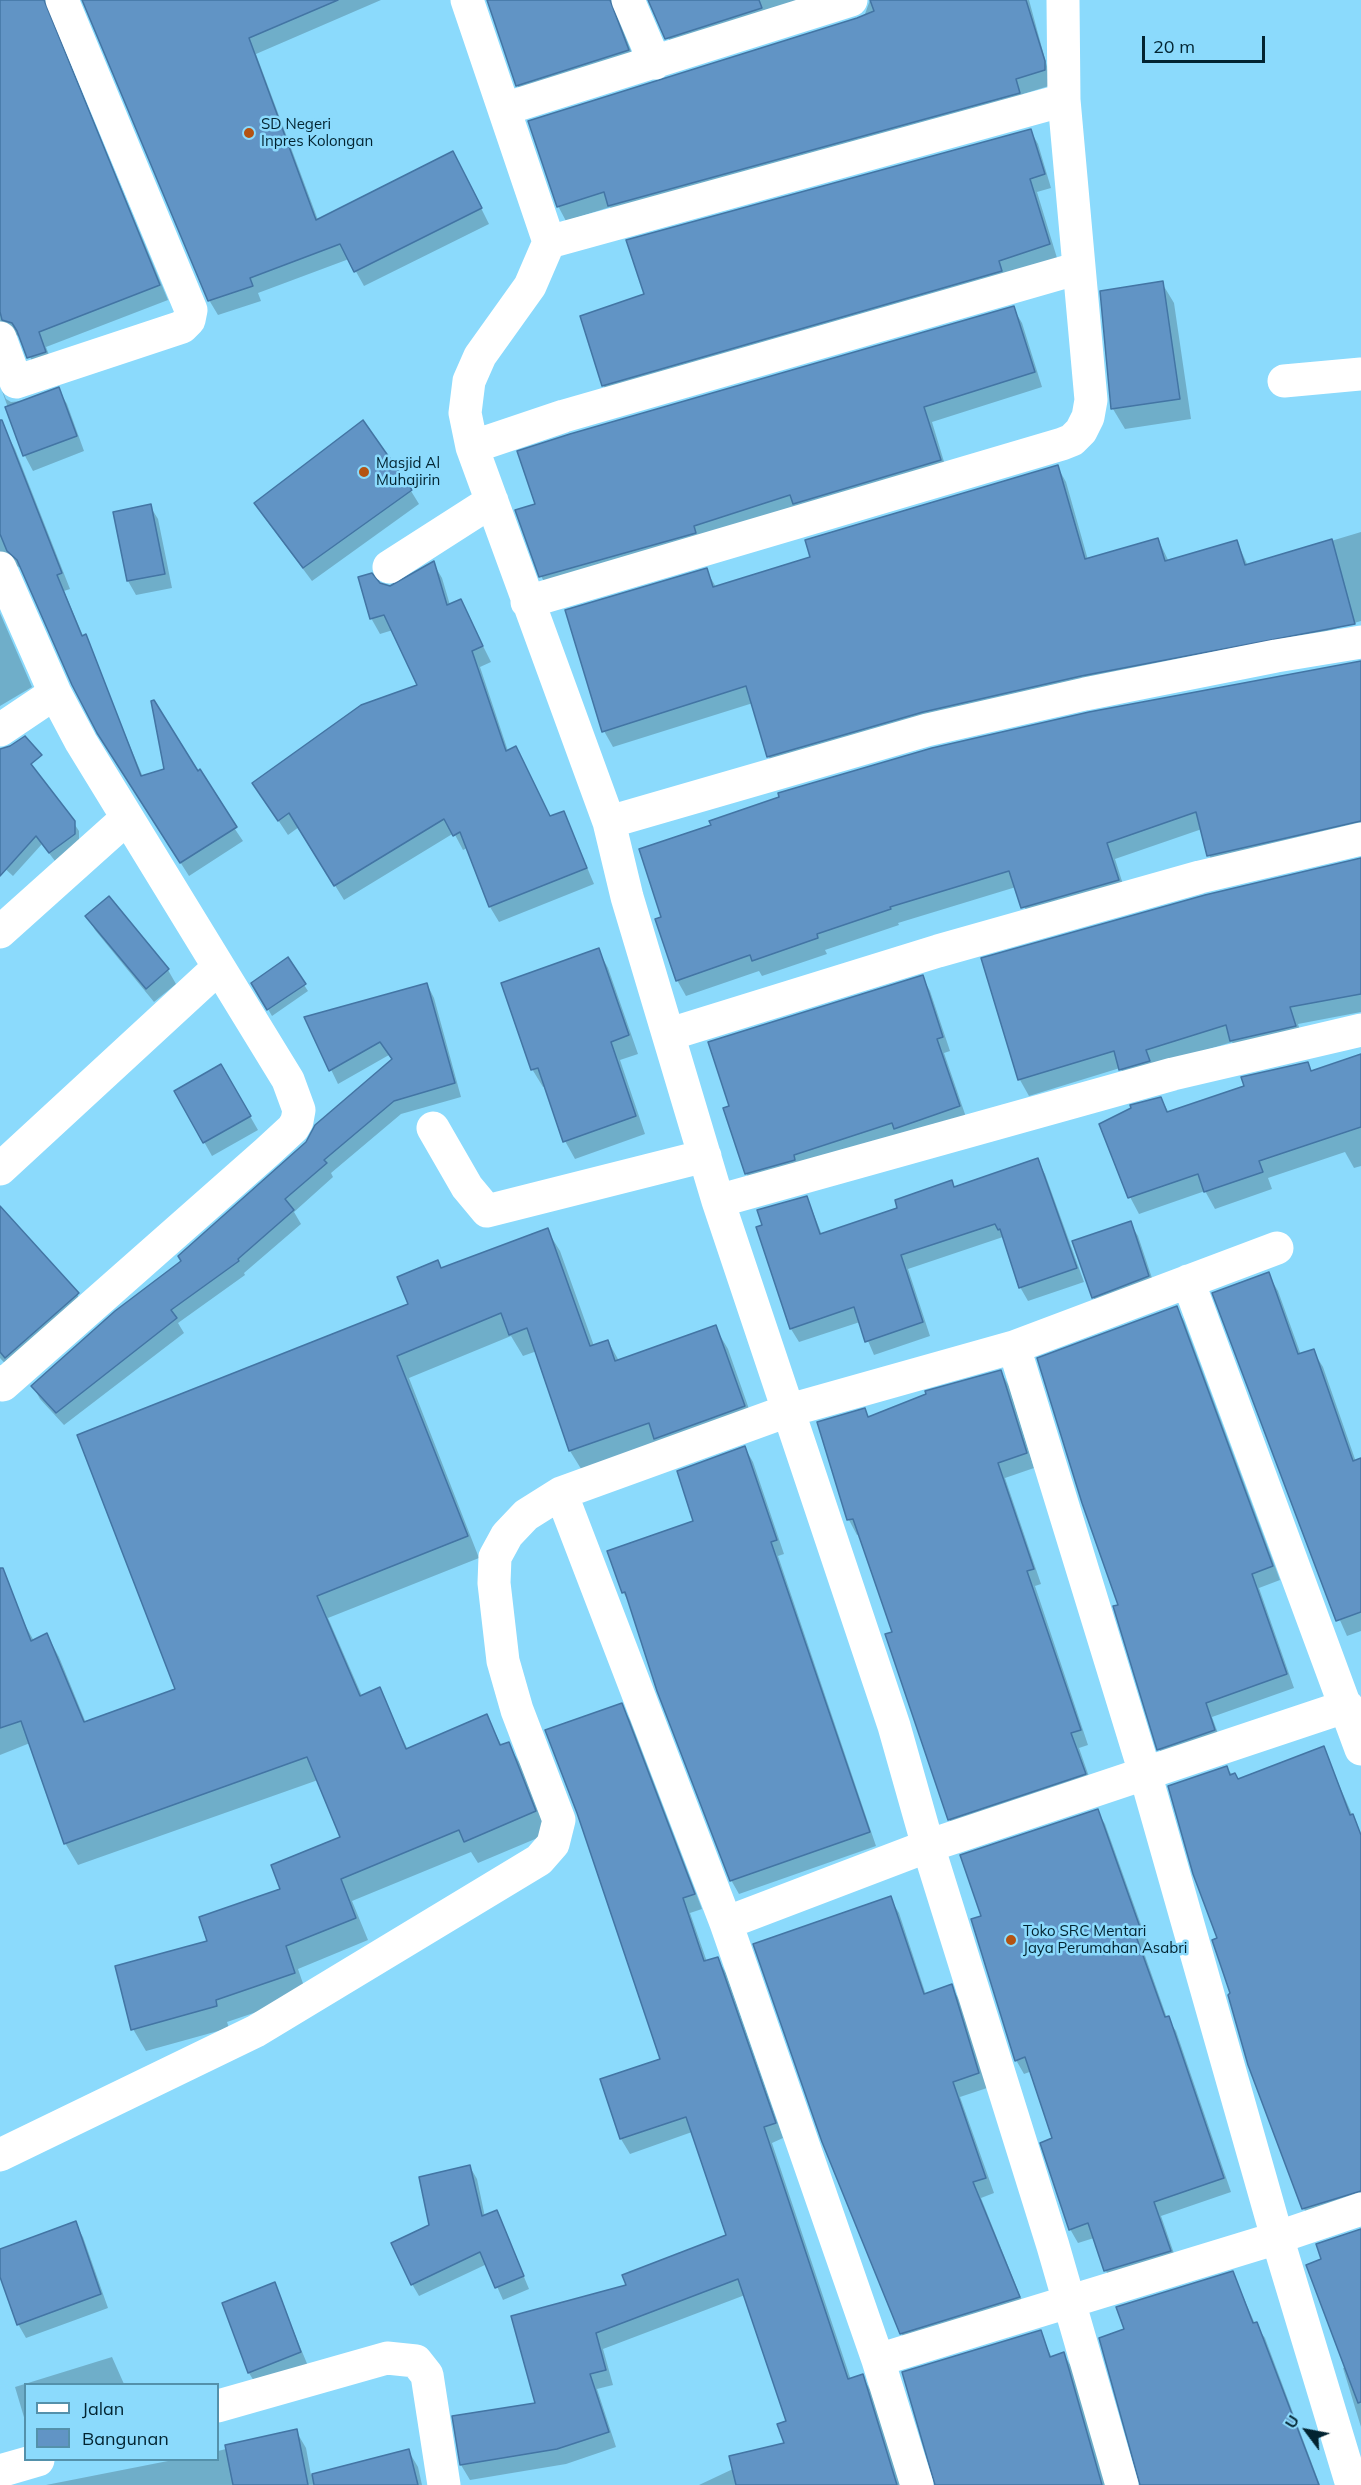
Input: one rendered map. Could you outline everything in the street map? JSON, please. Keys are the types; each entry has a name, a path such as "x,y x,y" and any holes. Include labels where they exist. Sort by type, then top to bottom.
{"street":[{"path":"0,338 8,386 182,327 189,320 191,310 63,0"},
{"path":"467,0 549,242 530,286 480,356 469,381 465,413 472,447 609,822 627,897 670,1034 718,1201 790,1410 894,1726 928,1846 1069,2301 1122,2485"},
{"path":"628,0 655,63"},
{"path":"504,109 655,63 781,11 851,0"},
{"path":"527,602 1072,440 1081,431 1088,417 1092,400 1064,100 1064,0"},
{"path":"549,242 1064,100"},
{"path":"472,447 564,416 1079,268"},
{"path":"1284,381 1361,374"},
{"path":"389,567 492,501"},
{"path":"0,568 55,693 126,819 288,1080 297,1102 297,1121 259,1159 1,1385"},
{"path":"609,822 927,730 1085,694 1361,642"},
{"path":"0,730 55,693"},
{"path":"0,932 126,819"},
{"path":"670,1034 961,944 1200,877 1361,839"},
{"path":"0,1169 218,968"},
{"path":"718,1201 1173,1074 1361,1030"},
{"path":"433,1128 468,1187 487,1211 705,1156"},
{"path":"0,2155 256,2031 539,1860 553,1844 559,1820 517,1710 503,1661 494,1583 495,1557 507,1534 526,1515 561,1493 790,1410 1014,1347 1277,1248"},
{"path":"1188,1281 1361,1749"},
{"path":"1014,1347 1145,1773 1277,2237 1352,2485"},
{"path":"561,1493 726,1923 878,2360 917,2485"},
{"path":"726,1923 928,1846 1347,1706"},
{"path":"878,2360 1361,2209"},
{"path":"219,2406 387,2358 416,2361 427,2375 444,2485"},
{"path":"0,2471 35,2461"}],"building":[{"path":"0,0 44,0 160,285 39,332 46,352 27,358 17,331 12,323 2,320 0,312"},
{"path":"82,0 338,0 249,38 316,220 453,151 482,208 354,272 340,244 250,278 253,286 208,301"},
{"path":"487,0 610,0 629,50 516,86"},
{"path":"648,0 759,0 762,8 665,39"},
{"path":"870,0 1026,0 1045,61 1045,70 1016,79 1020,93 608,206 604,192 557,207 528,121 857,18 874,11"},
{"path":"1031,129 1045,174 1030,179 1050,244 999,261 1002,271 602,386 580,316 644,294 626,240"},
{"path":"1163,281 1180,399 1111,409 1100,291"},
{"path":"1014,306 1035,372 924,407 941,460 793,504 790,495 694,526 696,533 539,577 515,510 535,504 517,451"},
{"path":"59,387 77,436 23,456 5,407"},
{"path":"0,420 2,420 62,573 57,575 82,636 86,634 141,776 164,769 151,701 154,700 198,771 200,769 237,827 180,863 97,733 72,685 17,560 7,551 0,534"},
{"path":"363,420 412,490 303,568 254,503"},
{"path":"1058,465 1085,559 1158,538 1165,561 1237,540 1245,565 1332,539 1355,624 1081,676 923,712 767,757 746,686 602,732 565,610 707,568 713,587 810,557 805,540"},
{"path":"151,504 165,574 127,581 113,512"},
{"path":"434,561 447,605 461,599 483,646 472,651 506,751 516,746 550,816 564,811 587,868 489,907 460,832 453,836 444,819 334,886 289,813 278,821 252,783 361,705 417,685 384,615 370,619 358,577 372,573 380,583 390,586"},
{"path":"1361,661 1361,821 1207,856 1196,812 1107,843 1119,880 1021,908 1009,871 890,907 891,909 817,934 818,938 752,961 750,955 676,981 655,919 661,917 639,849 711,825 709,821 779,797 778,793 932,748 1089,712"},
{"path":"25,736 42,755 31,764 75,821 75,834 49,853 36,836 0,876 0,749 10,746"},
{"path":"1361,858 1361,994 1290,1007 1296,1026 1230,1041 1226,1025 1146,1050 1150,1061 1119,1070 1114,1051 1018,1080 981,958 1205,895"},
{"path":"109,896 169,969 146,989 85,916"},
{"path":"599,948 629,1035 611,1042 636,1116 563,1142 538,1068 531,1070 501,983"},
{"path":"288,957 306,984 267,1010 251,983"},
{"path":"923,975 943,1037 937,1039 960,1106 894,1129 892,1123 794,1155 795,1160 745,1174 723,1108 729,1106 708,1042"},
{"path":"427,983 455,1083 394,1101 324,1160 327,1163 285,1199 294,1210 238,1259 239,1261 171,1310 177,1318 56,1413 31,1386 115,1311 181,1261 178,1256 306,1142 315,1125 392,1059 380,1042 329,1071 304,1017"},
{"path":"1361,1054 1361,1127 1259,1161 1263,1172 1204,1192 1198,1174 1128,1198 1099,1124 1131,1108 1130,1105 1161,1097 1167,1112 1244,1086 1241,1077 1308,1062 1311,1071"},
{"path":"221,1064 251,1116 203,1143 174,1091"},
{"path":"1038,1158 1077,1268 1019,1288 1000,1229 998,1230 995,1224 901,1255 923,1322 865,1342 854,1307 790,1329 756,1227 762,1225 757,1210 807,1196 820,1234 897,1208 895,1200 952,1180 954,1187"},
{"path":"0,1206 79,1293 5,1358 0,1352"},
{"path":"1131,1221 1149,1276 1092,1298 1072,1241"},
{"path":"548,1228 590,1346 608,1340 615,1361 716,1325 745,1406 654,1439 649,1423 569,1451 527,1328 509,1335 501,1313 397,1356 468,1536 317,1596 360,1696 380,1687 406,1749 487,1714 500,1745 509,1742 536,1811 464,1842 459,1830 341,1879 356,1918 286,1946 295,1973 216,2000 217,2006 131,2030 115,1966 207,1941 199,1917 280,1889 271,1865 340,1837 307,1757 64,1844 21,1721 0,1728 0,1568 3,1568 31,1641 47,1633 84,1722 175,1689 77,1435 408,1304 397,1277 438,1260 441,1268"},
{"path":"1269,1272 1298,1354 1314,1349 1353,1461 1361,1458 1361,1612 1336,1621 1212,1293"},
{"path":"1177,1306 1273,1566 1252,1574 1287,1674 1206,1703 1215,1730 1157,1750 1113,1606 1118,1605 1082,1503 1037,1358"},
{"path":"1001,1370 1027,1453 998,1463 1034,1569 1027,1571 1081,1730 1071,1733 1086,1774 948,1820 885,1634 892,1632 853,1519 847,1520 817,1422 865,1408 868,1417 926,1394 925,1391"},
{"path":"745,1446 777,1540 771,1542 870,1832 730,1881 657,1691 625,1592 622,1593 607,1551 693,1521 677,1471"},
{"path":"622,1703 695,1894 683,1898 704,1961 718,1957 776,2123 764,2127 848,2379 863,2374 897,2485 736,2485 729,2456 784,2443 777,2424 786,2421 738,2279 596,2333 606,2370 590,2374 609,2432 557,2449 460,2465 452,2416 535,2403 511,2316 626,2285 622,2275 726,2235 686,2117 620,2139 600,2079 660,2059 577,1813 545,1730"},
{"path":"1324,1746 1350,1815 1353,1814 1361,1835 1361,2191 1302,2209 1248,2065 1228,1995 1230,1993 1212,1940 1217,1938 1193,1874 1168,1786 1227,1766 1230,1775 1235,1773 1238,1779"},
{"path":"1098,1809 1142,1933 1136,1936 1165,2017 1169,2016 1224,2178 1154,2202 1171,2251 1104,2271 1088,2223 1069,2230 1040,2143 1052,2138 1025,2057 1015,2061 971,1919 981,1916 960,1855"},
{"path":"891,1896 924,1994 952,1984 979,2073 953,2082 986,2178 973,2182 1020,2297 900,2334 822,2142 753,1944"},
{"path":"470,2165 482,2216 497,2210 524,2276 495,2288 480,2252 411,2285 391,2243 429,2225 419,2177"},
{"path":"76,2221 101,2294 17,2325 0,2277 0,2249"},
{"path":"1361,2229 1361,2402 1358,2403 1306,2265 1321,2259 1316,2244"},
{"path":"1233,2271 1253,2323 1257,2322 1319,2485 1140,2485 1099,2338 1124,2329 1116,2307"},
{"path":"275,2282 301,2352 248,2373 222,2303"},
{"path":"1041,2330 1050,2357 1064,2352 1102,2485 935,2485 902,2372"},
{"path":"297,2429 308,2485 233,2485 225,2445"},
{"path":"409,2449 418,2485 314,2485 312,2474"}],"place":[{"name":"SD Negeri Inpres Kolongan","path":"249,133"},
{"name":"Masjid Al Muhajirin","path":"364,472"},
{"name":"Toko SRC Mentari Jaya Perumahan Asabri","path":"1011,1940"}]}
